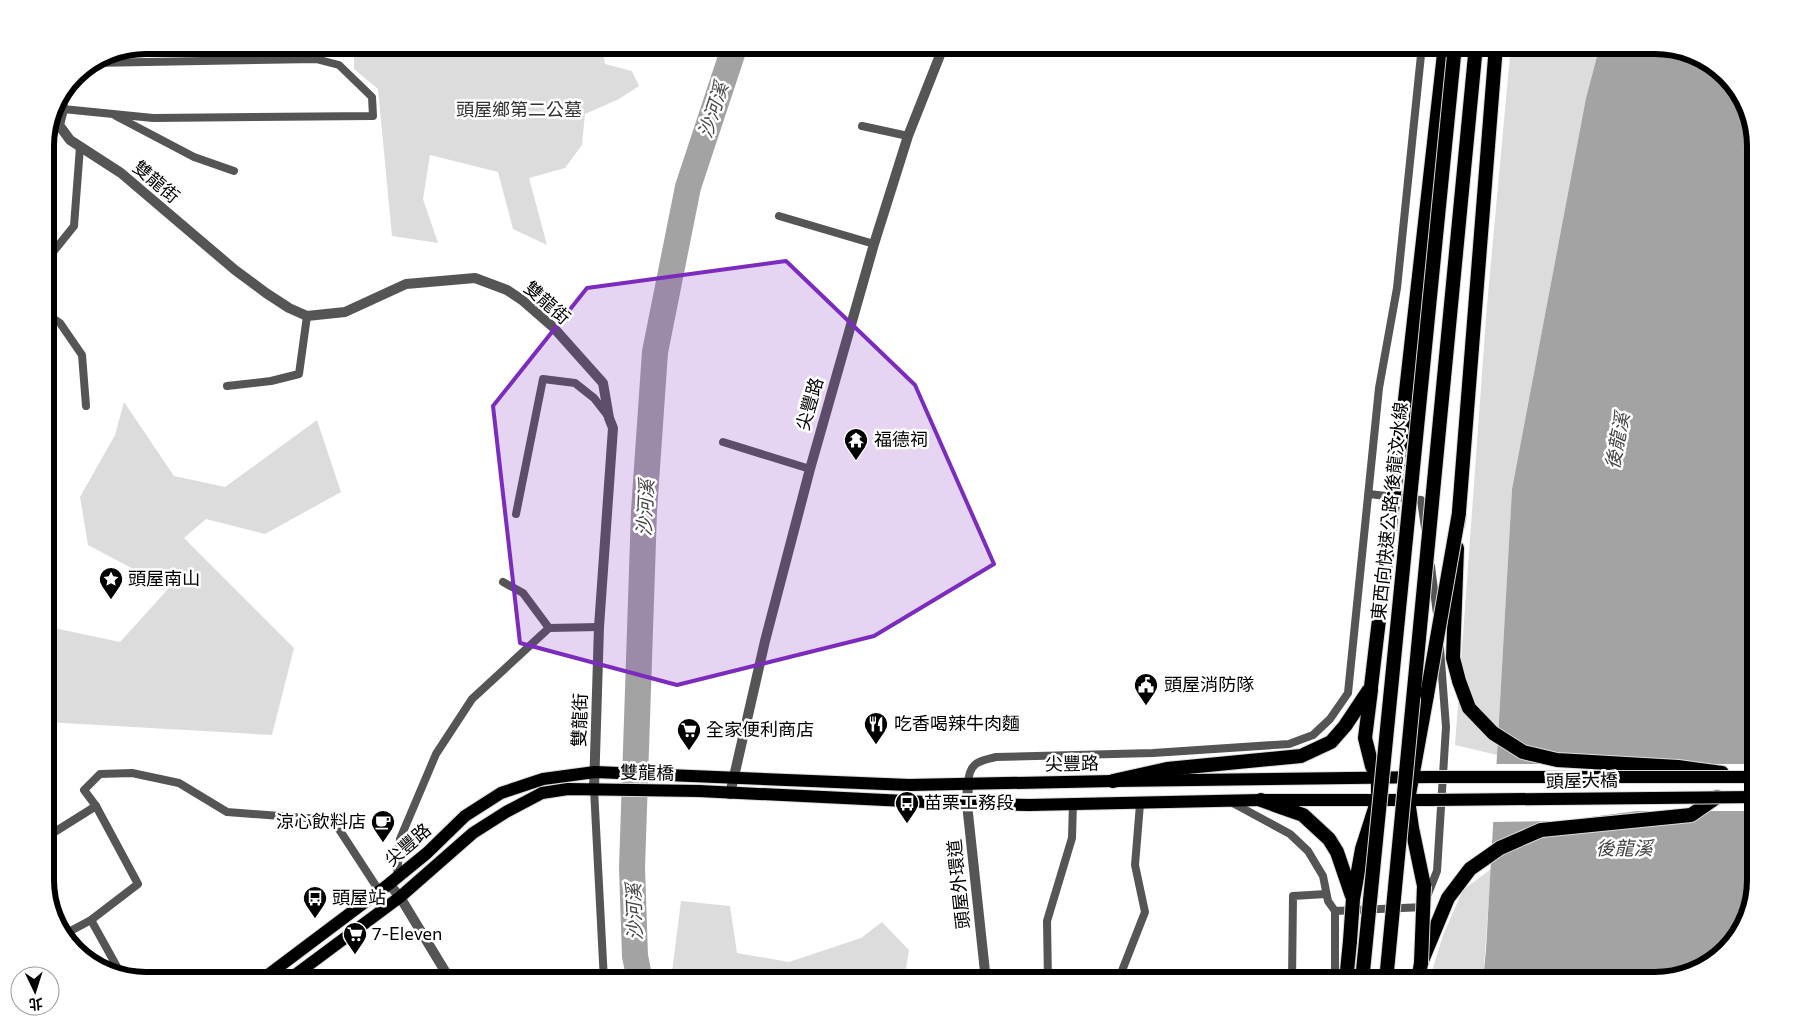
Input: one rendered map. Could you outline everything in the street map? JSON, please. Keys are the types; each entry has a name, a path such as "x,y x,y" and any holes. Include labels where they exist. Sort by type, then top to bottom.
{"highway":[{"path":"1347,972 1353,899 1362,849 1378,799 1378,778 1372,766 1365,738 1444,54"},
{"name":"東西向快速公路 後龍汶水線","path":"1363,972 1454,54"},
{"path":"1387,972 1475,54"},
{"path":"1495,54 1459,513 1453,658 1459,681 1469,708 1493,732 1523,752 1557,760 1678,767 1747,776"},
{"path":"1420,972 1424,886 1408,800 1459,513"},
{"path":"1114,781 1167,769 1301,756 1331,742 1345,726 1371,687"},
{"path":"1421,963 1448,898 1470,869 1500,848 1541,830 1691,815 1717,797"},
{"path":"1260,800 1303,815 1329,839 1337,852 1353,899"}],"main road":[{"name":"尖豐路","path":"272,972 389,884 427,853 465,816 501,793 543,779 595,772"},
{"name":"雙龍橋","path":"595,772 697,778"},
{"name":"尖豐路","path":"697,778 910,785 1413,777"},
{"name":"頭屋大橋","path":"1413,777 1747,777"},
{"name":"尖豐路","path":"299,972 400,897 473,833 506,812 542,793 568,789 594,789"},
{"name":"雙龍橋","path":"594,789 730,794"},
{"path":"730,794 1029,805 1260,800 1408,800"},
{"name":"頭屋大橋","path":"1408,800 1747,797"}],"street":[{"name":"尖豐路","path":"730,794 765,641 810,468 874,244 908,136 940,54"},
{"name":"雙龍街","path":"62,109 59,125 70,140 121,173 235,270 289,308 307,316 345,312 406,284 475,278 507,290 522,300 553,328 603,383 612,428 599,627 594,789"},
{"name":"頭屋外環道","path":"968,784 967,804 985,972"},
{"path":"389,884 400,897 446,972"}],"lane":[{"path":"968,784 968,773 978,761 996,757 1154,753 1289,744 1312,735 1330,719 1348,693 1379,388 1397,288 1421,54"},
{"path":"62,109 153,118 373,116 372,96 339,65 316,60 106,63"},
{"path":"112,114 194,157 234,171"},
{"path":"862,126 908,136"},
{"path":"54,251 74,226 80,146"},
{"path":"779,216 874,244"},
{"path":"227,386 272,382 299,374 307,316"},
{"path":"54,320 60,324 82,355 86,406"},
{"path":"516,514 543,380 575,383 594,398 609,418"},
{"path":"723,442 810,468"},
{"path":"1335,911 1424,907 1437,871 1446,727 1436,598 1421,500 1368,494"},
{"path":"503,582 523,593 549,628"},
{"path":"70,931 92,920 138,884 96,806 84,790 100,774 132,773 179,784 227,812 333,820 378,889 389,884 397,876 400,838 436,754 472,699 549,628 599,627"},
{"path":"594,789 604,972"},
{"path":"1231,802 1290,834 1308,851 1323,876 1328,901 1335,911 1335,972"},
{"path":"1048,972 1047,922 1072,838 1073,803"},
{"path":"1122,972 1145,912 1135,865 1140,804"},
{"path":"54,832 96,806"},
{"path":"1292,972 1293,896 1326,894"},
{"path":"92,920 118,968"}],"highlighted area":[{"path":"786,261 915,385 994,564 874,636 677,685 520,643 493,406 587,288"}],"green space":[{"name":"頭屋鄉第二公墓","path":"354,54 603,54 605,64 632,71 639,86 619,99 585,114 582,145 565,168 529,178 547,245 513,229 498,172 430,155 423,199 438,243 392,236 378,89 354,69"},
{"path":"1510,54 1598,54 1586,98 1512,489 1497,755 1455,745 1487,305"},
{"path":"124,402 174,476 225,487 317,420 341,492 265,534 206,519 184,538 294,648 272,735 54,723 54,628 120,642 169,588 88,545 80,497 115,435"},
{"path":"1491,869 1484,972 1432,972 1443,935 1463,890"},
{"path":"681,901 730,906 737,953 789,962 861,938 882,922 909,950 905,972 672,972"}],"water":[{"name":"後龍溪","path":"1598,54 1667,55 1691,61 1711,73 1735,100 1744,122 1747,140 1746,892 1740,916 1728,936 1701,960 1679,969 1655,972 1484,972 1512,489 1586,98"}],"pier":[{"path":"1494,764 1747,764 1747,811 1637,811 1560,821 1491,822"}],"waterway":[{"name":"沙河溪","path":"638,972 635,956 632,868 644,511 655,352 688,187 732,54"}],"place":[{"name":"福德祠","path":"856,461"},
{"name":"頭屋南山","path":"111,600"},
{"name":"頭屋消防隊","path":"1146,706"},
{"name":"吃香喝辣牛肉麵","path":"876,745"},
{"name":"全家便利商店","path":"689,751"},
{"name":"苗栗工務段","path":"907,824"},
{"name":"涼心飲料店","path":"383,843"},
{"name":"頭屋站","path":"315,919"},
{"name":"7-Eleven","path":"355,955"}]}
